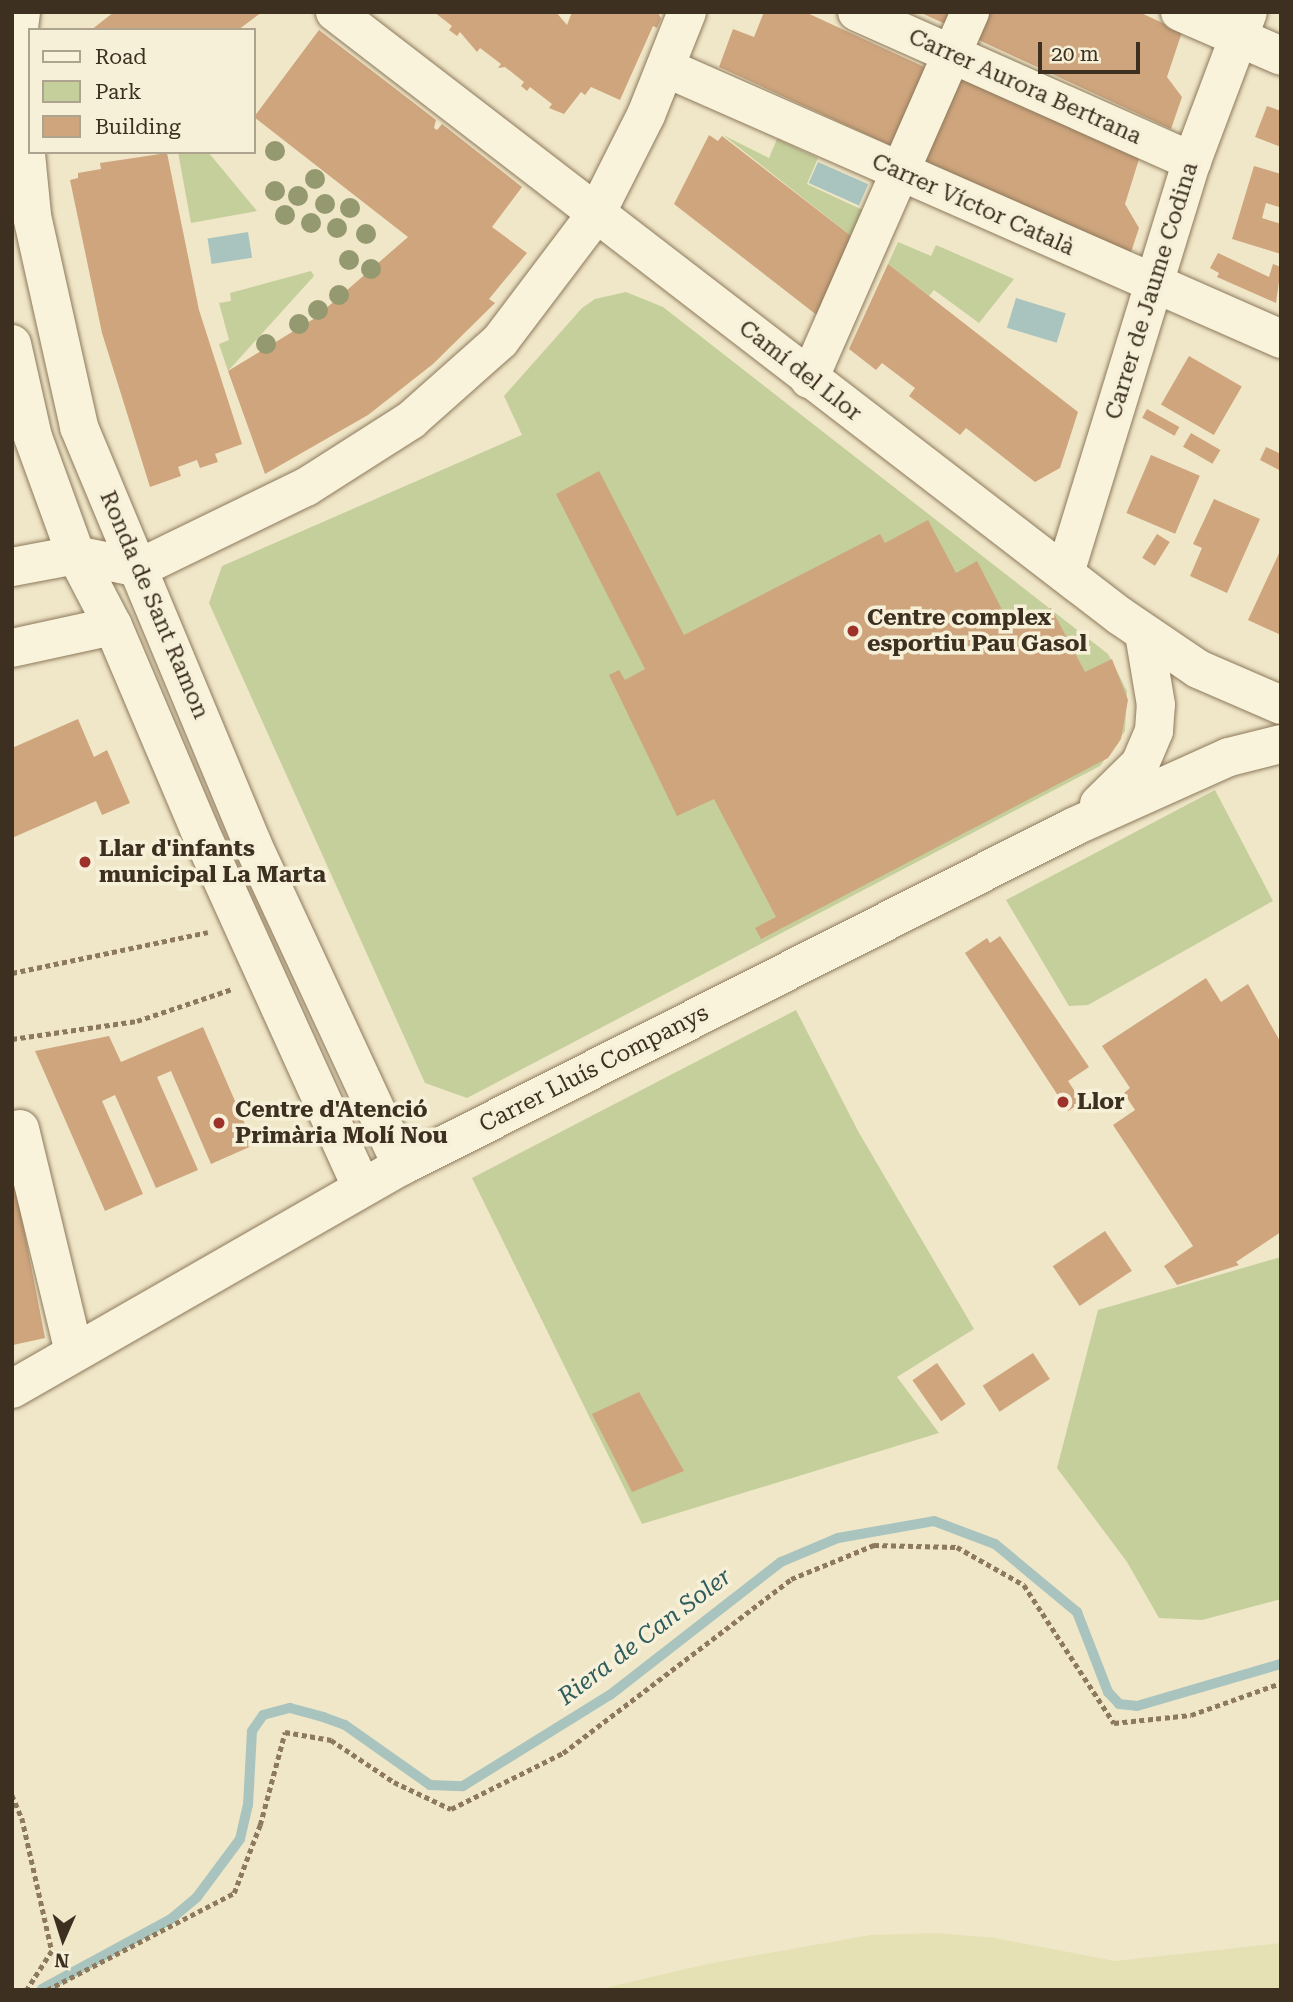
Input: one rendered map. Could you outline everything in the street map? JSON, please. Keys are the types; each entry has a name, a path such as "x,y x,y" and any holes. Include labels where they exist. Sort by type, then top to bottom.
{"street":[{"name":"Ronda de Sant Ramon","path":"21,12 16,52 32,216 79,427 252,843 402,1166"},
{"name":"Camí del Llor","path":"335,12 1144,634 1198,669 1281,705"},
{"path":"12,567 76,555 139,568 306,487 411,420 500,341 596,214 666,68 687,12"},
{"name":"Carrer Aurora Bertrana","path":"857,12 1192,161"},
{"path":"809,379 970,12"},
{"path":"1180,12 1242,25 1281,56"},
{"name":"Carrer de Jaume Codina","path":"1065,573 1192,161 1242,25"},
{"name":"Carrer Víctor Català","path":"666,68 1152,286 1281,339"},
{"name":"Ronda de Sant Ramon","path":"12,344 33,437 76,555 113,626 243,925 362,1188"},
{"path":"12,648 113,626 139,568"},
{"name":"Carrer Lluís Companys","path":"1073,827 1124,782 1140,764 1151,740 1156,705 1144,634"},
{"name":"Carrer Lluís Companys","path":"12,1389 402,1166 1073,827 1229,757 1281,744"},
{"path":"20,1129 74,1353"}],"path":[{"path":"12,973 243,925"},
{"path":"12,1039 136,1021 267,977"},
{"path":"47,1990 234,1893 260,1825 285,1732 331,1740 394,1782 451,1809 563,1753 791,1578 874,1545 957,1547 1024,1585 1114,1723 1191,1715 1281,1683"},
{"path":"12,1795 22,1818 52,1951 27,1990"}],"shaded area":[{"path":"938,1933 995,1938 1115,1961 1281,1943 1281,1990 596,1990 707,1964 870,1935"}],"green space":[{"path":"723,135 769,158 777,139 818,158 807,184 867,212 855,239"},
{"path":"178,154 210,154 257,211 191,223"},
{"path":"898,242 931,256 936,245 1014,279 979,323 934,290 929,296 888,264"},
{"path":"311,271 314,276 228,371 219,344 229,340 219,303 231,301 230,293"},
{"path":"626,292 663,307 1108,654 1127,691 1125,731 1100,766 467,1098 425,1083 209,603 222,566 522,435 504,396 582,308 595,299"},
{"path":"1215,790 1273,901 1088,1005 1069,1006 1006,900"},
{"path":"796,1010 858,1131 974,1329 897,1377 939,1433 642,1524 472,1178"},
{"path":"1281,1257 1281,1599 1202,1620 1159,1618 1127,1562 1057,1468 1098,1310"}],"water":[{"path":"818,162 868,184 859,205 809,183"},
{"path":"248,232 252,258 212,264 208,238"},
{"path":"1016,298 1066,313 1057,343 1007,328"}],"building":[{"path":"114,12 262,12 241,28 94,28"},
{"path":"434,12 556,12 567,25 572,12 658,12 661,19 657,28 653,26 620,100 591,87 585,95 581,92 564,114 549,108 552,104 530,87 527,91 521,86 524,82 505,67 498,68 501,64 480,48 477,52 460,32 457,36 449,30 452,26"},
{"path":"764,12 805,12 931,70 896,148 719,67 733,29 754,37"},
{"path":"919,12 959,12 952,27"},
{"path":"982,12 1139,12 1182,32 1167,77 1182,97 1171,129 970,36"},
{"path":"319,30 436,120 434,128 437,130 442,124 522,187 492,227 527,253 489,299 495,303 433,364 368,415 265,474 228,371 315,318 408,237 256,119 256,114"},
{"path":"953,74 1139,159 1125,204 1139,228 1130,255 916,158"},
{"path":"1267,106 1281,111 1281,147 1255,137"},
{"path":"709,135 718,141 722,136 855,239 818,316 674,204"},
{"path":"167,154 199,310 242,444 215,454 218,462 200,468 197,460 178,467 181,476 150,487 102,333 70,180 78,178 78,173 101,169 100,163"},
{"path":"1254,166 1281,174 1279,207 1266,203 1262,218 1281,224 1281,254 1232,239"},
{"path":"1218,253 1269,277 1273,264 1281,267 1276,303 1217,277 1219,273 1210,268"},
{"path":"888,264 1078,412 1060,468 1035,482 966,428 960,435 909,396 915,388 882,363 876,370 849,349"},
{"path":"1189,356 1242,386 1214,435 1161,404"},
{"path":"1147,409 1179,427 1175,436 1142,418"},
{"path":"1191,433 1220,450 1212,464 1183,447"},
{"path":"1266,447 1281,454 1281,471 1260,460"},
{"path":"1151,455 1200,476 1175,534 1126,513"},
{"name":"Centre complex esportiu Pau Gasol","path":"599,471 684,635 880,534 885,543 928,520 956,573 977,561 1012,629 1051,608 1085,672 1112,659 1128,700 1121,739 1108,758 761,939 755,928 776,917 714,799 677,816 609,675 619,670 625,680 645,669 556,494"},
{"path":"1214,499 1260,519 1227,593 1190,576 1202,548 1193,544"},
{"path":"1157,534 1170,542 1155,566 1142,558"},
{"path":"1281,549 1281,635 1248,620"},
{"path":"78,719 94,757 107,750 130,803 102,815 96,801 12,838 12,748"},
{"path":"1000,936 1089,1067 1068,1081 1082,1102 1068,1111 965,953 987,938 990,943"},
{"path":"1206,978 1221,1002 1248,984 1281,1043 1281,1232 1236,1262 1239,1265 1177,1285 1164,1266 1193,1246 1113,1125 1135,1110 1124,1093 1130,1088 1102,1046"},
{"name":"Centre d'Atenció Primària Molí Nou","path":"203,1027 254,1145 211,1164 171,1071 157,1077 198,1170 156,1188 115,1095 102,1101 143,1194 105,1211 35,1051 109,1036 121,1062"},
{"path":"12,1167 45,1338 13,1345"},
{"path":"1105,1231 1132,1271 1080,1306 1053,1266"},
{"path":"1033,1353 1050,1379 1000,1412 983,1386"},
{"path":"937,1363 966,1404 941,1421 912,1380"},
{"path":"639,1392 684,1471 632,1492 592,1414"}],"waterway":[{"name":"Riera de Can Soler","path":"42,1989 171,1919 197,1897 240,1839 248,1805 252,1731 263,1715 290,1708 323,1717 345,1725 430,1785 463,1786 610,1695 781,1562 838,1538 934,1521 995,1544 1077,1612 1108,1692 1119,1704 1137,1706 1281,1664"}],"place":[{"name":"Centre complex esportiu Pau Gasol","path":"853,631"},
{"name":"Llar d'infants municipal La Marta","path":"85,862"},
{"name":"Llor","path":"1063,1102"},
{"name":"Centre d'Atenció Primària Molí Nou","path":"219,1123"}]}
